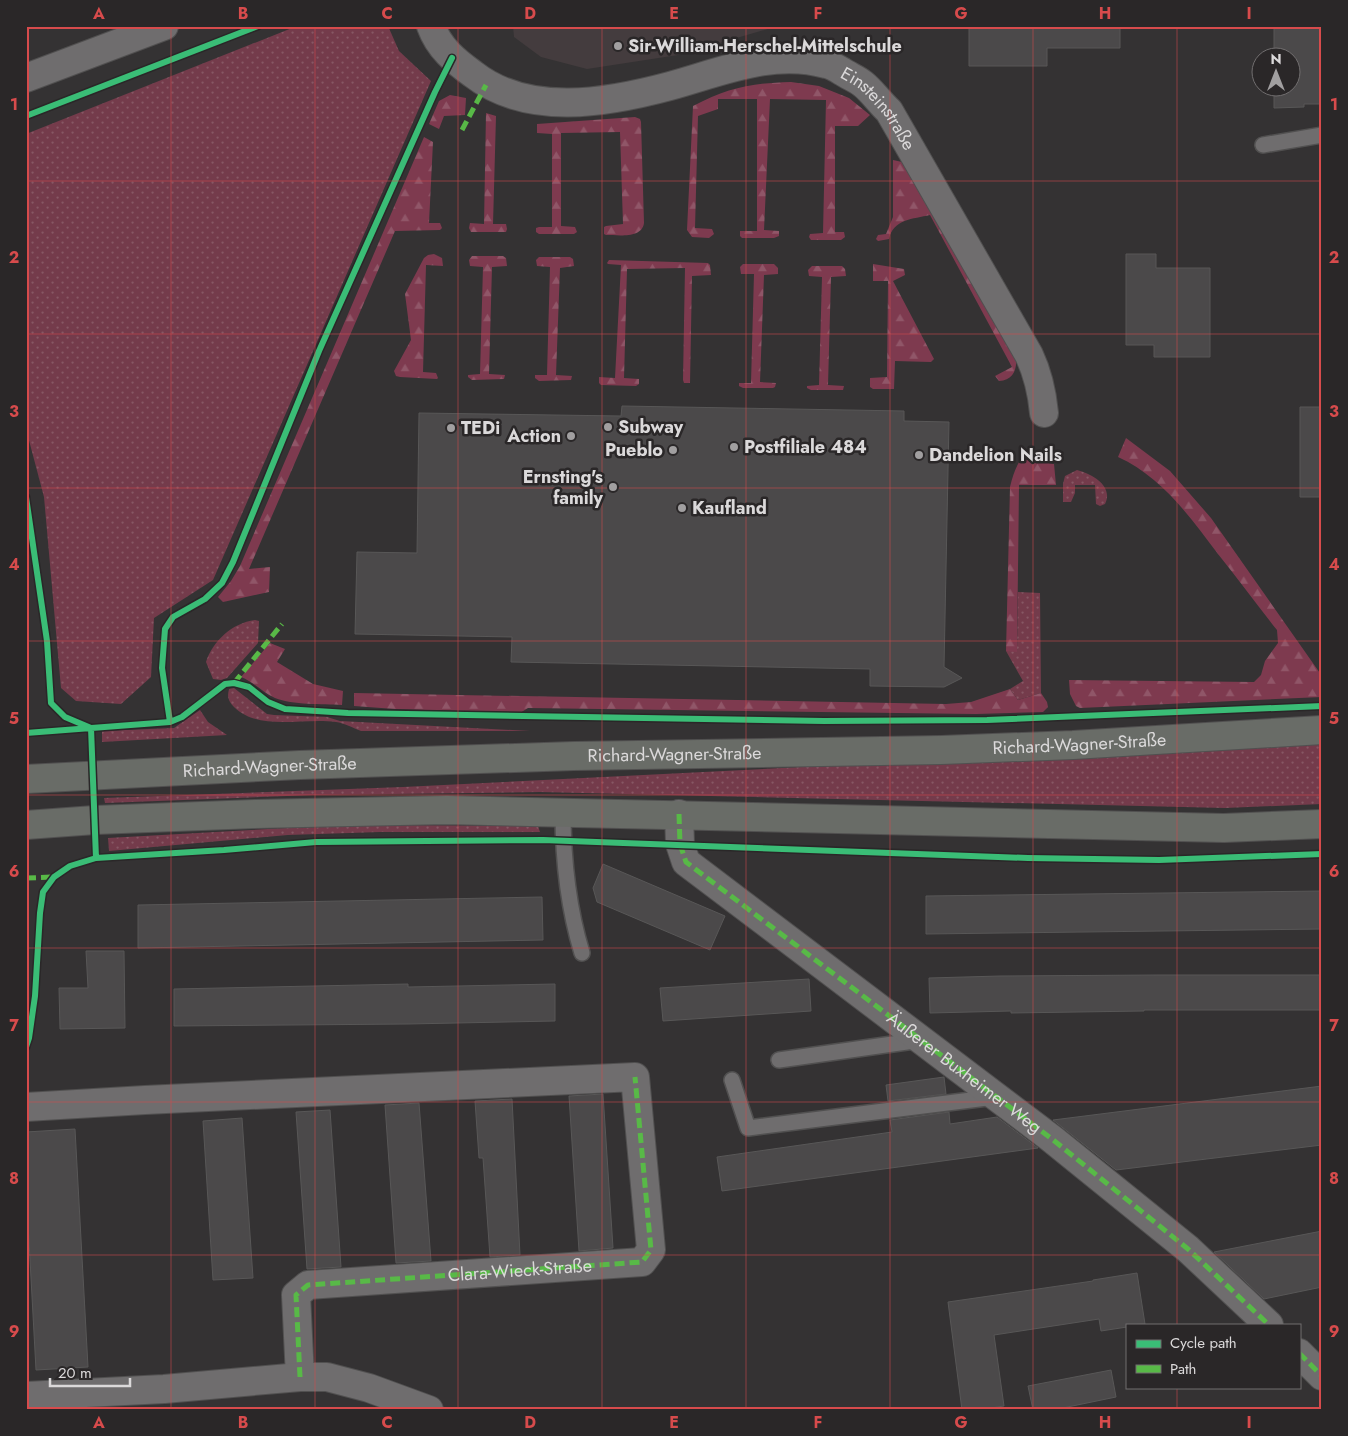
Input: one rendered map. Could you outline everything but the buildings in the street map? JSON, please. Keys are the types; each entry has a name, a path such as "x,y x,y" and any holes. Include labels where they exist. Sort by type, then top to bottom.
{"main road":[{"name":"Richard-Wagner-Straße","path":"26,779 300,764 574,756 942,750 1322,730"},
{"path":"26,825 95,820 255,814 447,810 1224,828 1322,824"}],"street":[{"name":"Einsteinstraße","path":"431,26 436,38 452,58 486,84 509,95 542,102 578,102 619,98 758,62 796,58 828,64 862,84 889,111 1029,355 1038,374 1042,390 1044,413"},
{"path":"26,78 147,29"},
{"name":"Äußerer Buxheimer Weg","path":"680,814 680,844 686,862 1052,1139 1188,1249 1268,1324"},
{"name":"Clara-Wieck-Straße","path":"26,1107 635,1077 651,1250 642,1262 308,1285 296,1295 300,1377"},
{"path":"1300,1354 1322,1376"},
{"path":"26,1396 164,1389 300,1377 327,1377 360,1386 429,1410"}],"lane":[{"path":"1263,145 1322,135"},
{"path":"562,812 565,876 574,927 582,953"},
{"path":"779,1060 921,1040"},
{"path":"732,1080 748,1128 996,1096"}],"shaded area":[{"path":"297,26 388,26 399,51 431,81 213,580 154,618 151,677 121,704 76,701 61,688 44,497 26,429 26,134"},
{"name":"Sir-William-Herschel-Mittelschule","path":"513,26 778,26 678,55 587,69 541,57 514,37"},
{"path":"1077,470 1089,474 1104,486 1107,492 1105,504 1100,506 1096,504 1095,485 1075,485 1075,493 1071,502 1063,502 1065,476"},
{"path":"1018,592 1040,593 1041,693 1018,700 1010,689 1023,681 1006,651 1017,651"},
{"path":"255,620 259,621 258,643 227,678 221,680 213,679 206,662 213,647 231,629"},
{"path":"234,688 267,714 327,717 340,721 530,731 361,731 336,722 269,721 244,715 234,707 228,699 228,694 229,689"},
{"path":"200,710 208,722 227,735 102,742 102,731 174,728"},
{"path":"1322,741 1322,804 1225,808 540,792 313,795 105,803 104,798 403,787"},
{"path":"378,825 538,826 540,832 380,832 288,835 109,851 108,838 287,828"}],"green space":[{"path":"791,82 819,86 849,98 870,115 858,126 835,126 835,232 844,232 845,237 841,240 811,240 809,237 810,234 823,233 826,100 770,99 764,230 779,231 779,236 774,238 742,238 740,231 757,231 757,99 718,99 718,109 698,116 695,228 712,229 714,234 709,238 692,237 687,230 693,106 717,95 752,85"},
{"path":"450,95 466,98 465,115 444,116 439,129 429,124 439,101"},
{"path":"486,113 496,116 493,224 506,224 506,232 471,232 469,228 470,223 484,224"},
{"path":"635,117 640,119 641,122 644,223 639,232 629,235 604,234 604,227 623,224 620,132 561,133 561,226 575,227 577,232 574,234 539,234 536,232 536,228 539,227 552,227 552,134 537,133 537,124"},
{"path":"424,137 433,142 429,223 440,223 442,228 440,230 395,231 249,569 270,567 269,592 223,602 218,597 240,566"},
{"path":"893,160 902,162 936,213 1016,359 1016,367 1013,374 1007,379 999,381 995,376 1012,367 930,215 899,224 891,232 889,239 878,241 876,239 878,235 886,234 893,217"},
{"path":"434,254 442,258 443,266 426,265 423,372 436,373 438,378 396,376 394,371 411,340 405,294 424,258"},
{"path":"472,256 503,256 506,258 507,266 492,267 489,374 505,375 504,379 472,380 468,377 468,375 480,374 483,267 470,266 469,260"},
{"path":"539,257 570,257 573,259 574,266 560,268 556,375 572,376 571,380 539,381 535,378 535,375 547,375 550,267 537,266 536,260"},
{"path":"609,260 708,263 710,265 711,275 692,276 690,383 684,383 683,380 685,268 627,269 624,378 639,379 639,384 636,386 601,385 599,383 599,377 615,378 621,265 608,264"},
{"path":"743,264 774,264 778,268 778,274 764,275 760,382 776,383 773,388 743,388 739,386 739,383 751,383 754,274 741,274 740,267"},
{"path":"873,264 904,269 905,275 893,281 934,359 931,362 895,361 894,389 873,389 870,387 870,378 887,377 888,281 873,281"},
{"path":"812,266 842,266 845,269 846,276 831,277 828,385 844,386 843,390 811,390 807,388 807,386 819,385 822,277 809,276 808,270"},
{"path":"1126,438 1170,471 1211,518 1322,676 1322,697 1080,708 1076,706 1070,694 1069,680 1254,682 1261,675 1265,661 1278,643 1277,630 1186,512 1148,475 1118,457"},
{"path":"1031,454 1041,462 1054,464 1056,485 1019,485 1017,652 1006,651 1010,487 1015,470 1021,459 1024,455"},
{"path":"270,643 285,649 277,662 313,684 343,691 342,705 308,704 282,700 270,696 241,677"},
{"path":"1010,689 1018,700 1041,693 1048,707 1043,712 976,714 528,708 520,713 354,706 354,693 946,704 971,702"}],"marked path":[{"path":"462,130 486,85"},
{"path":"234,683 282,624"},
{"path":"679,814 680,844 686,862 1052,1139 1188,1249 1268,1324"},
{"path":"26,878 54,877"},
{"path":"300,1377 296,1295 308,1285 642,1262 651,1250 635,1077"},
{"path":"1300,1354 1322,1376"}],"cycle path":[{"path":"26,116 258,26"},
{"path":"170,722 162,668 165,629 173,617 205,599 222,583 233,562 319,351 452,58"},
{"path":"26,497 47,641 51,703 65,717 91,728 96,858"},
{"path":"26,733 170,722 182,717 225,684 234,683 249,687 268,702 285,709 348,713 824,721 987,720 1322,706"},
{"path":"26,1047 35,996 43,892 54,877 70,866 96,858 316,842 543,840 1028,858 1159,860 1322,854"}],"place":[{"name":"Sir-William-Herschel-Mittelschule","path":"618,46"},
{"name":"Subway","path":"608,427"},
{"name":"TEDi","path":"451,428"},
{"name":"Action","path":"571,436"},
{"name":"Postfiliale 484","path":"734,447"},
{"name":"Pueblo","path":"673,450"},
{"name":"Dandelion Nails","path":"919,455"},
{"name":"Ernsting's family","path":"613,487"},
{"name":"Kaufland","path":"682,508"}]}
